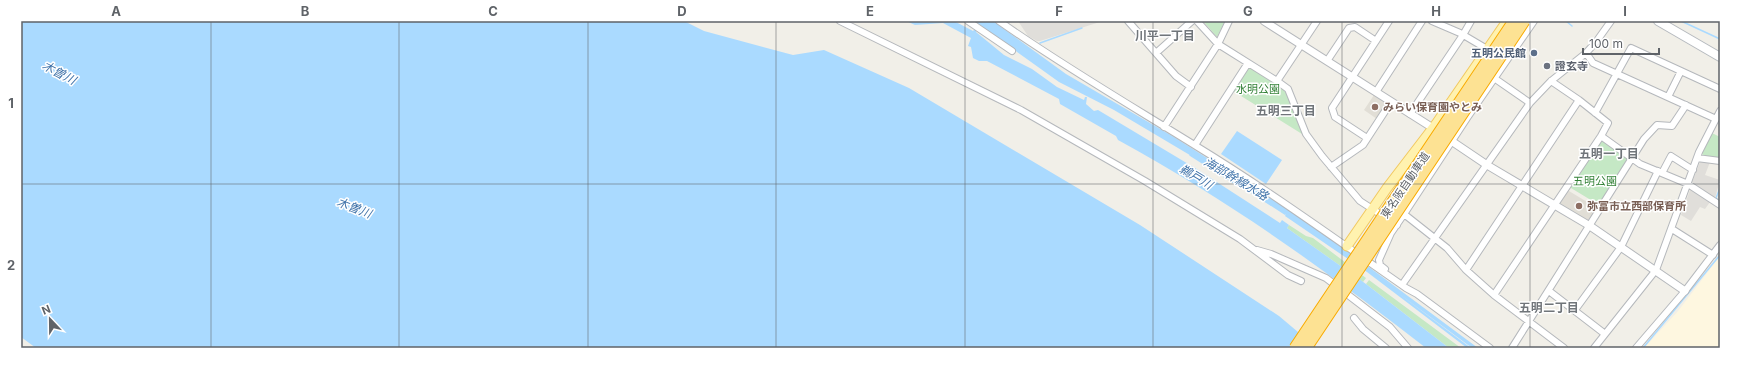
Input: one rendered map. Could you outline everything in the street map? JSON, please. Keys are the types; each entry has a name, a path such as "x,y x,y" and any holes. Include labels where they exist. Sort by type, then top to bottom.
{"highway":[{"name":"東名阪自動車道","path":"1295,348 1514,21"},
{"name":"東名阪自動車道","path":"1306,348 1524,21"}],"main road":[{"path":"1347,246 1409,157 1433,128 1507,21"},
{"path":"1658,21 1720,57"}],"street":[{"path":"840,21 1021,110 1145,181 1254,249 1288,276 1301,281"},
{"path":"968,21 1012,51"},
{"path":"999,21 1069,68 1196,145 1405,285 1490,348"},
{"path":"1128,21 1176,76 1191,86"},
{"path":"1156,53 1192,21"},
{"path":"1197,21 1218,44 1278,81 1288,89 1306,134 1331,167 1360,201 1397,224"},
{"path":"1164,127 1218,44 1229,21"},
{"path":"1278,81 1317,21"},
{"path":"1367,138 1335,117 1332,108 1388,21"},
{"path":"1376,92 1422,21"},
{"path":"1432,21 1487,49"},
{"path":"1410,114 1464,36 1471,21"},
{"path":"1405,285 1378,262 1391,233 1510,54 1513,52 1534,21"},
{"path":"1405,285 1530,103 1551,81 1586,53 1611,21"},
{"path":"1268,22 1433,128 1452,142 1590,226 1685,291"},
{"path":"1327,61 1348,28 1355,27 1376,41"},
{"path":"1493,41 1513,52"},
{"path":"1595,112 1631,48 1720,89"},
{"path":"1586,53 1593,63 1716,120"},
{"path":"1196,145 1248,63"},
{"path":"1668,97 1681,71"},
{"path":"1494,78 1530,103"},
{"path":"1494,295 1601,136 1608,123 1580,100 1551,81"},
{"path":"1466,270 1580,100"},
{"path":"1331,167 1363,145 1391,102"},
{"path":"1512,348 1644,139 1658,125 1672,126 1686,105"},
{"path":"1594,348 1656,270 1697,158 1720,112"},
{"path":"1601,136 1640,164 1688,184 1720,205"},
{"path":"1575,310 1621,247 1660,172 1671,156 1693,170"},
{"path":"1697,158 1720,161"},
{"path":"1404,214 1447,248 1466,270 1494,295 1564,348"},
{"path":"1672,229 1713,255"},
{"path":"1636,348 1685,291 1720,245"},
{"path":"1254,249 1271,254 1326,278 1390,327 1408,348"},
{"path":"1549,291 1605,334"},
{"path":"1354,318 1363,329 1386,348"}],"shaded area":[{"path":"1018,21 1103,21 1037,41 1028,36"},
{"name":"みらい保育園やとみ","path":"1374,95 1387,103 1377,119 1364,110"},
{"path":"1700,162 1710,162 1705,175 1720,180 1715,198 1692,182"},
{"path":"1691,189 1710,202 1705,209 1700,207 1691,221 1681,215"},
{"name":"弥富市立西部保育所","path":"1569,191 1597,208 1589,221 1560,204 1560,201 1566,192"},
{"path":"1720,256 1720,348 1644,348 1678,311"}],"green space":[{"path":"1203,21 1225,21 1217,37"},
{"name":"水明公園","path":"1248,67 1286,90 1304,133 1302,134 1233,91"},
{"path":"1712,133 1720,137 1720,159 1703,156 1702,153"},
{"name":"五明公園","path":"1600,140 1603,140 1628,158 1629,161 1599,205 1570,186"},
{"path":"1289,225 1306,236 1313,238 1366,278 1363,282 1287,228"},
{"path":"1369,280 1461,348 1449,348 1366,284"}],"water":[{"name":"木曽川","path":"21,21 684,21 704,31 793,55 824,50 909,88 1140,225 1279,316 1317,348 36,348 21,337"},
{"name":"鵜戸川","path":"906,21 954,21 973,31 975,29 977,30 976,32 1004,55 1032,69 1057,87 1084,100 1085,97 1087,97 1086,104 1094,111 1098,110 1195,168 1280,223 1282,220 1289,225 1287,228 1366,284 1449,348 1426,348 1314,264 1238,212 1159,163 1118,140 1116,136 1060,104 1059,99 987,61 979,61 973,58 971,47 968,46 971,38 943,23 915,25"},
{"name":"海部幹線水路","path":"974,21 993,21 1066,74 1174,137 1311,224 1478,348 1472,348 1398,293 1471,348 1467,348 1367,272 1285,216 1286,214 1285,215 1215,170 1114,110 1059,82"},
{"path":"1237,131 1282,160 1266,184 1221,154"}],"waterway":[{"path":"1566,21 1572,26"},
{"path":"1681,21 1720,39"},
{"path":"1040,43 1082,28"},
{"name":"海部幹線水路","path":"1190,155 1239,186"},
{"path":"1720,188 1716,198 1720,201"},
{"path":"1643,348 1720,255"}],"place":[{"name":"五明公民館","path":"1534,53"},
{"name":"證玄寺","path":"1547,66"},
{"name":"みらい保育園やとみ","path":"1375,107"},
{"name":"弥富市立西部保育所","path":"1579,206"}],"district":[{"name":"川平一丁目","path":"1165,36"},
{"name":"五明三丁目","path":"1286,111"},
{"name":"五明一丁目","path":"1609,154"},
{"name":"五明二丁目","path":"1549,308"}]}
